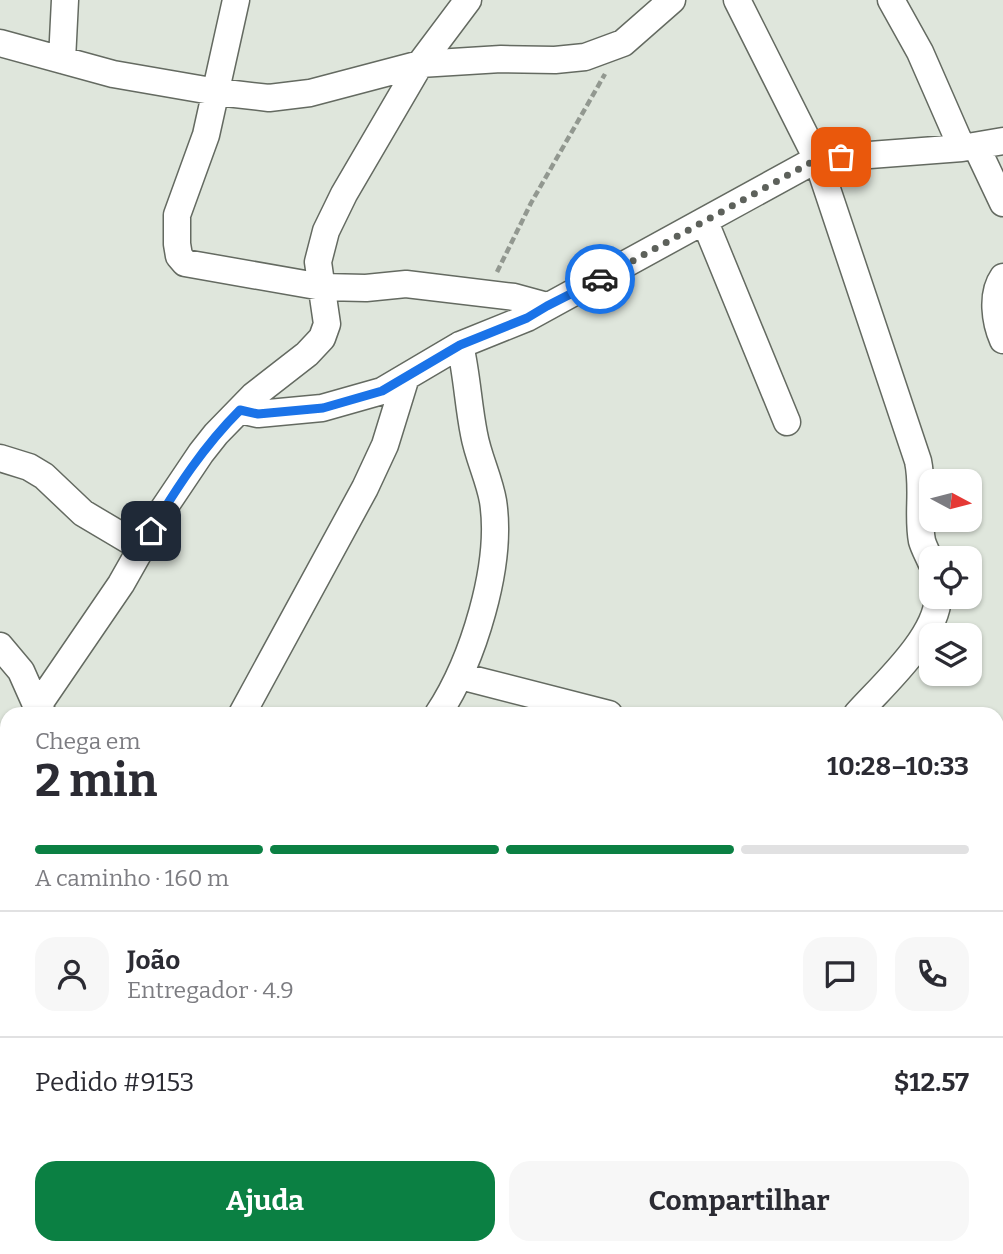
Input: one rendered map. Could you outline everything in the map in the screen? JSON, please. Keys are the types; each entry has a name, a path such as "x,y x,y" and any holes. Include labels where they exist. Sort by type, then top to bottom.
{"street":[{"path":"62,60 65,0"},
{"path":"236,0 206,135 177,215 179,256 185,263 322,287 366,288 406,284 514,297 547,306"},
{"path":"42,707 142,548 164,508 201,453 253,396 307,354 322,338 327,324 318,262 326,230 420,64 468,0"},
{"path":"0,43 113,74 269,98 310,93 355,83 420,64 585,57 623,43 672,0"},
{"path":"737,0 817,159 918,461 922,479 920,520 924,546"},
{"path":"891,0 969,147 1003,203"},
{"path":"240,410 258,414 323,408 382,391 460,345 527,318 601,279 817,159 969,147 1003,141"},
{"path":"705,222 786,422"},
{"path":"1003,277 996,303 998,329 1003,340"},
{"path":"442,707 460,676 480,622 491,569 494,527 493,502 475,438 469,406 468,378 460,345"},
{"path":"246,707 365,488 385,444 406,377"},
{"path":"0,458 29,467 44,476 83,513 142,548"},
{"path":"863,707 908,656 930,626 937,609"},
{"path":"0,646 21,671 39,707"},
{"path":"460,676 581,707"}],"path":[{"path":"485,295 531,203 623,43"}],"way so far":[{"path":"600,279 817,159 841,157"}],"route":[{"path":"151,531 201,453 240,410 258,414 323,408 382,391 460,345 527,318 600,279"}]}
